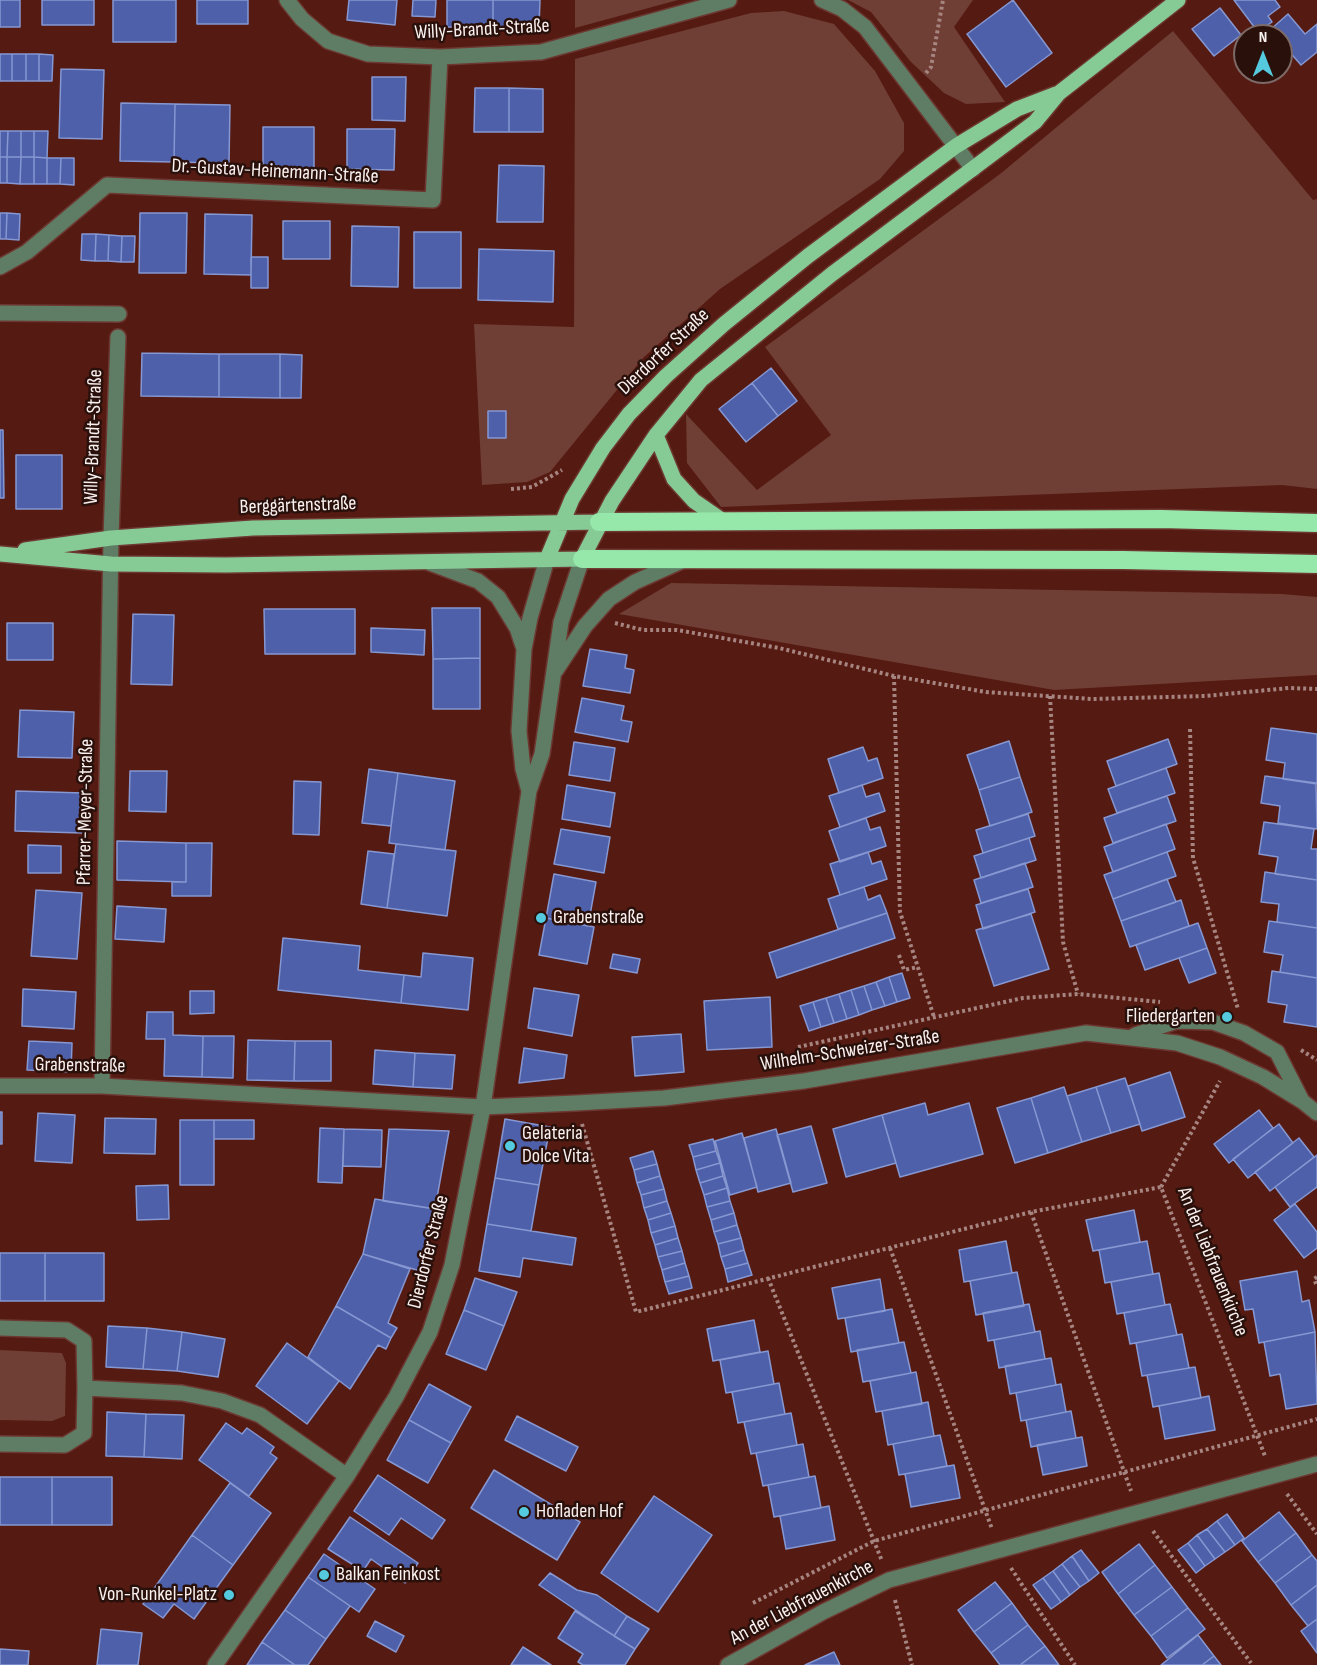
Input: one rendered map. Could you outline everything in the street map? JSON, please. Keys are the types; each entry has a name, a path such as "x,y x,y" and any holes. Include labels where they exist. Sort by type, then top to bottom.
{"highway":[{"path":"600,522 1161,519 1317,524"},
{"path":"582,559 1132,560 1317,564"}],"main road":[{"name":"Dierdorfer Straße","path":"582,559 600,522 656,435 693,388 743,344 1035,122 1059,93 1178,0"},
{"name":"Dierdorfer Straße","path":"548,559 561,522 603,448 652,389 724,324 808,256 956,146 1017,109 1059,93"},
{"path":"656,435 674,479 700,506 726,523"},
{"name":"Berggärtenstraße","path":"0,554 111,538 253,528 600,522"},
{"name":"Berggärtenstraße","path":"0,554 111,564 582,559"}],"street":[{"name":"Willy-Brandt-Straße","path":"287,0 302,19 328,41 368,54 440,57 541,52 729,0"},
{"path":"822,0 842,9 865,27 973,169"},
{"name":"Dr.-Gustav-Heinemann-Straße","path":"0,267 27,252 107,185 433,200 440,57"},
{"path":"0,313 119,314"},
{"name":"Willy-Brandt-Straße","path":"111,538 118,337"},
{"name":"Pfarrer-Meyer-Straße","path":"102,1086 111,538"},
{"name":"Dierdorfer Straße","path":"529,791 521,760 519,731 524,649 530,618 548,559"},
{"name":"Dierdorfer Straße","path":"215,1665 347,1476 396,1397 430,1332 452,1265 483,1107 529,791 542,754 552,675 565,605 582,559"},
{"path":"552,675 598,610 635,582 686,559"},
{"path":"424,561 478,580 498,597 517,628 524,649"},
{"path":"1130,1037 1177,1021 1213,1022 1232,1028 1276,1052 1302,1101"},
{"name":"Wilhelm-Schweizer-Straße","path":"483,1107 664,1098 804,1081 1086,1033 1178,1043 1231,1062 1302,1101 1317,1113"},
{"name":"Grabenstraße","path":"0,1086 102,1086 483,1107"},
{"path":"0,1328 67,1330 84,1341 85,1388 84,1433 65,1445 0,1444"},
{"path":"85,1388 182,1393 222,1401 260,1415 347,1476"},
{"name":"An der Liebfrauenkirche","path":"729,1665 823,1612 889,1580 1273,1474 1317,1464"}],"path":[{"path":"913,90 931,67 943,0"},
{"path":"511,489 532,487 550,479 567,466"},
{"path":"598,610 620,625 643,630 677,630 779,648 894,676 986,692 1092,699 1205,696 1288,688 1317,688"},
{"name":"Wilhelm-Schweizer-Straße","path":"894,676 900,912 934,1017"},
{"path":"1050,696 1063,942 1078,994"},
{"path":"1190,729 1193,858 1238,1011 1232,1028"},
{"path":"899,955 904,970 918,967"},
{"path":"1161,1187 1231,1062"},
{"name":"An der Liebfrauenkirche","path":"576,1103 636,1312 1031,1212 1161,1187 1273,1474 1317,1534"},
{"path":"1031,1212 1138,1511 1251,1664"},
{"path":"890,1248 999,1550 1075,1665"},
{"path":"768,1278 889,1580 912,1665"},
{"path":"1317,1278 1314,1279 1317,1286"},
{"path":"753,1603 874,1541 1317,1419"}],"shaded area":[{"path":"575,0 678,0 575,28"},
{"path":"848,0 973,0 954,27 1005,102 966,104 944,93 910,61 871,12"},
{"path":"784,11 834,24 875,71 904,123 904,151 880,179 720,289 643,358 550,472 527,482 482,485 474,324 574,327 575,59 751,13"},
{"path":"1173,31 1313,200 1317,199 1317,489 1282,485 721,507 687,463 686,414 757,490 831,435 765,347 1000,174"},
{"path":"671,583 1282,594 1317,597 1317,675 1054,690 619,614"},
{"path":"0,1350 62,1353 66,1363 65,1416 52,1421 0,1420"}],"building":[{"path":"0,0 20,0 20,27 0,27"},
{"path":"42,0 94,0 94,25 42,25"},
{"path":"113,0 176,0 176,42 113,42"},
{"path":"197,0 248,0 248,24 197,24"},
{"path":"349,0 397,0 395,25 347,20"},
{"path":"413,0 436,0 435,17 412,16"},
{"path":"447,0 493,0 493,27 447,27"},
{"path":"493,0 540,0 539,27 493,27"},
{"path":"1013,0 1052,53 1006,87 967,34"},
{"path":"1234,0 1275,0 1280,7 1268,16 1272,22 1252,24"},
{"path":"1220,8 1233,25 1233,41 1214,56 1192,29"},
{"path":"1288,14 1305,34 1317,24 1317,52 1301,65 1293,56 1293,24 1277,24"},
{"path":"0,54 12,54 12,81 0,81"},
{"path":"12,54 26,54 26,81 12,81"},
{"path":"26,54 39,54 39,81 26,81"},
{"path":"39,54 53,55 52,81 39,81"},
{"path":"61,69 104,70 102,139 59,138"},
{"path":"372,77 406,77 405,121 372,120"},
{"path":"475,88 509,88 509,132 474,132"},
{"path":"509,88 543,89 543,132 509,132"},
{"path":"121,103 175,104 174,162 120,161"},
{"path":"175,104 230,105 229,163 174,162"},
{"path":"263,127 314,127 314,171 263,171"},
{"path":"347,129 395,129 394,170 347,169"},
{"path":"0,131 8,131 7,157 0,157"},
{"path":"8,131 21,131 21,157 7,157"},
{"path":"21,131 34,131 34,157 21,157"},
{"path":"34,131 48,131 47,158 34,157"},
{"path":"0,157 7,157 7,183 0,183"},
{"path":"7,157 21,157 20,184 7,183"},
{"path":"21,157 34,157 34,184 20,184"},
{"path":"34,157 47,158 47,184 34,184"},
{"path":"47,158 61,158 60,184 47,184"},
{"path":"61,158 74,158 74,185 60,184"},
{"path":"499,165 544,166 543,222 497,222"},
{"path":"0,213 7,213 6,239 0,239"},
{"path":"7,213 20,214 19,240 6,239"},
{"path":"140,213 187,213 186,273 139,273"},
{"path":"205,214 252,215 251,275 204,274"},
{"path":"283,221 330,221 330,259 283,259"},
{"path":"352,226 399,227 398,287 351,286"},
{"path":"414,232 461,232 461,288 414,288"},
{"path":"82,234 96,234 95,261 81,260"},
{"path":"96,234 109,235 108,261 95,261"},
{"path":"109,235 122,236 121,262 108,261"},
{"path":"122,236 135,236 134,262 121,262"},
{"path":"479,249 554,251 553,302 478,300"},
{"path":"251,257 268,257 268,288 251,288"},
{"path":"142,353 219,354 219,397 141,396"},
{"path":"219,354 280,354 280,398 219,397"},
{"path":"280,354 302,355 301,398 280,398"},
{"path":"771,368 797,401 778,416 752,383"},
{"path":"752,383 778,416 746,442 719,409"},
{"path":"488,411 506,411 506,438 488,438"},
{"path":"0,430 3,430 4,498 0,498"},
{"path":"16,455 62,455 62,509 16,509"},
{"path":"432,608 480,608 480,658 433,659"},
{"path":"264,609 355,609 355,654 265,654"},
{"path":"133,614 174,615 172,685 131,684"},
{"path":"7,623 53,623 53,660 7,660"},
{"path":"371,628 425,630 424,655 371,652"},
{"path":"590,649 627,655 625,668 634,670 630,693 583,686"},
{"path":"480,658 480,709 433,709 433,659"},
{"path":"582,698 624,706 621,720 632,722 628,742 575,732"},
{"path":"20,710 74,712 72,758 18,757"},
{"path":"1271,728 1317,734 1317,784 1283,779 1285,763 1266,760"},
{"path":"1168,739 1177,764 1116,786 1107,761"},
{"path":"1009,741 1020,777 979,790 967,755"},
{"path":"574,742 615,748 610,781 569,775"},
{"path":"863,747 868,761 877,758 883,778 839,793 828,759"},
{"path":"1166,768 1175,793 1117,813 1108,789"},
{"path":"369,769 398,773 391,826 362,823"},
{"path":"130,771 167,771 166,812 129,811"},
{"path":"398,773 455,781 445,850 389,843"},
{"path":"1265,776 1316,783 1317,829 1278,823 1280,806 1261,803"},
{"path":"1020,777 1032,812 990,826 979,790"},
{"path":"294,781 321,782 319,835 293,834"},
{"path":"567,785 615,793 610,827 562,819"},
{"path":"862,785 866,797 879,793 885,811 840,827 829,796"},
{"path":"16,791 83,793 82,833 15,831"},
{"path":"1167,796 1176,821 1113,843 1104,818"},
{"path":"1028,814 1035,836 983,853 976,830"},
{"path":"866,818 870,830 880,827 886,846 840,862 829,831"},
{"path":"1264,822 1314,829 1311,849 1317,849 1317,880 1275,874 1278,857 1259,854"},
{"path":"1166,824 1175,849 1113,872 1104,847"},
{"path":"561,829 610,837 604,873 554,864"},
{"path":"1029,838 1036,860 981,878 974,856"},
{"path":"117,841 186,843 186,882 117,880"},
{"path":"186,843 212,843 211,896 172,896 172,882 186,882"},
{"path":"396,844 456,851 447,916 387,908"},
{"path":"28,845 61,846 61,873 28,873"},
{"path":"368,851 394,854 387,908 361,904"},
{"path":"868,852 872,864 881,861 887,879 840,895 830,864"},
{"path":"1167,852 1176,876 1113,899 1104,875"},
{"path":"1025,863 1033,887 981,903 974,880"},
{"path":"1265,872 1317,880 1317,928 1277,922 1279,904 1261,902"},
{"path":"554,874 596,882 588,926 546,918"},
{"path":"1167,879 1176,902 1121,921 1113,899"},
{"path":"864,887 868,900 880,895 887,913 838,929 828,899"},
{"path":"1028,889 1035,912 983,929 976,905"},
{"path":"36,890 82,893 77,959 31,956"},
{"path":"1181,900 1189,926 1130,947 1121,921"},
{"path":"117,906 166,909 164,942 115,939"},
{"path":"887,913 895,938 777,978 769,953"},
{"path":"1031,914 1049,969 994,986 976,930"},
{"path":"546,918 594,927 587,964 539,955"},
{"path":"1269,921 1317,928 1317,978 1280,972 1283,955 1264,952"},
{"path":"1198,923 1207,948 1145,970 1136,945"},
{"path":"283,938 360,946 358,970 404,975 401,1003 278,990"},
{"path":"1207,948 1216,973 1189,983 1179,958"},
{"path":"423,953 473,958 468,1010 401,1003 404,975 421,977"},
{"path":"613,954 640,959 637,973 610,968"},
{"path":"1272,971 1317,978 1317,1027 1284,1022 1287,1005 1268,1002"},
{"path":"902,973 910,998 897,1002 889,977"},
{"path":"889,977 897,1002 885,1006 876,982"},
{"path":"876,982 885,1006 872,1010 864,986"},
{"path":"864,986 872,1010 859,1015 851,990"},
{"path":"534,988 579,995 572,1036 528,1028"},
{"path":"23,989 76,992 74,1029 22,1026"},
{"path":"851,990 859,1015 847,1019 839,994"},
{"path":"190,991 214,991 214,1013 190,1014"},
{"path":"839,994 847,1019 834,1023 826,998"},
{"path":"770,997 772,1047 707,1050 704,1001"},
{"path":"826,998 834,1023 821,1027 813,1002"},
{"path":"813,1002 821,1027 809,1031 800,1006"},
{"path":"147,1012 173,1012 173,1035 203,1036 202,1077 164,1076 165,1039 146,1039"},
{"path":"681,1034 684,1072 635,1076 632,1037"},
{"path":"203,1036 234,1036 233,1078 202,1077"},
{"path":"248,1040 295,1041 294,1081 247,1080"},
{"path":"29,1041 72,1043 71,1072 27,1070"},
{"path":"295,1041 331,1041 331,1081 294,1081"},
{"path":"524,1048 567,1055 564,1078 519,1083"},
{"path":"375,1050 415,1053 413,1087 373,1084"},
{"path":"415,1053 455,1055 452,1089 413,1087"},
{"path":"1170,1072 1185,1117 1142,1131 1128,1086"},
{"path":"1125,1078 1140,1124 1111,1133 1096,1087"},
{"path":"1064,1087 1082,1142 1048,1153 1031,1098"},
{"path":"1096,1087 1111,1133 1082,1142 1067,1096"},
{"path":"1031,1098 1048,1153 1015,1163 997,1108"},
{"path":"925,1103 928,1115 969,1103 983,1154 900,1177 882,1115"},
{"path":"1259,1110 1273,1128 1229,1163 1214,1144"},
{"path":"0,1112 2,1112 2,1144 0,1144"},
{"path":"38,1113 75,1115 72,1163 35,1161"},
{"path":"882,1115 896,1163 846,1177 833,1129"},
{"path":"105,1118 156,1119 155,1154 104,1153"},
{"path":"505,1119 550,1127 539,1185 495,1178"},
{"path":"180,1120 214,1120 214,1185 180,1185"},
{"path":"214,1120 254,1120 254,1139 214,1139"},
{"path":"1279,1124 1293,1143 1248,1178 1233,1159"},
{"path":"811,1126 827,1183 793,1192 777,1135"},
{"path":"320,1128 344,1129 342,1183 318,1182"},
{"path":"344,1129 382,1130 381,1167 343,1166"},
{"path":"389,1129 449,1131 435,1209 383,1201"},
{"path":"776,1129 791,1183 758,1192 744,1138"},
{"path":"742,1133 757,1187 730,1195 715,1141"},
{"path":"1299,1138 1314,1157 1270,1191 1255,1172"},
{"path":"713,1139 716,1151 693,1157 689,1145"},
{"path":"653,1151 657,1164 634,1170 630,1158"},
{"path":"716,1151 720,1163 696,1170 693,1157"},
{"path":"1317,1155 1317,1187 1290,1207 1275,1187"},
{"path":"720,1163 723,1176 700,1183 696,1170"},
{"path":"657,1164 660,1176 637,1183 634,1170"},
{"path":"660,1176 664,1189 641,1195 637,1183"},
{"path":"723,1176 727,1188 704,1195 700,1183"},
{"path":"495,1178 539,1185 531,1231 487,1224"},
{"path":"168,1185 169,1219 137,1220 136,1186"},
{"path":"727,1188 730,1201 707,1207 704,1195"},
{"path":"664,1189 667,1201 644,1208 641,1195"},
{"path":"375,1199 435,1209 420,1271 363,1254"},
{"path":"667,1201 671,1213 648,1220 644,1208"},
{"path":"730,1201 734,1213 711,1220 707,1207"},
{"path":"1295,1204 1317,1232 1317,1248 1304,1258 1274,1220"},
{"path":"1134,1210 1140,1242 1093,1251 1086,1220"},
{"path":"671,1213 675,1226 651,1233 648,1220"},
{"path":"734,1213 737,1225 714,1232 711,1220"},
{"path":"487,1224 576,1238 572,1265 523,1258 520,1277 479,1271"},
{"path":"737,1225 741,1238 718,1244 714,1232"},
{"path":"675,1226 678,1238 655,1245 651,1233"},
{"path":"678,1238 682,1251 658,1257 655,1245"},
{"path":"741,1238 744,1250 721,1257 718,1244"},
{"path":"1006,1241 1012,1273 964,1282 959,1250"},
{"path":"1147,1241 1153,1274 1105,1283 1099,1250"},
{"path":"744,1250 748,1263 725,1269 721,1257"},
{"path":"682,1251 685,1263 662,1270 658,1257"},
{"path":"0,1253 45,1253 45,1301 0,1301"},
{"path":"45,1253 104,1253 104,1301 45,1301"},
{"path":"363,1254 410,1269 388,1323 397,1328 391,1338 336,1306"},
{"path":"685,1263 689,1276 665,1282 662,1270"},
{"path":"748,1263 752,1275 728,1282 725,1269"},
{"path":"1297,1271 1302,1302 1309,1300 1315,1332 1259,1343 1253,1309 1245,1310 1240,1281"},
{"path":"1017,1272 1024,1306 976,1315 970,1281"},
{"path":"1159,1273 1165,1305 1117,1314 1111,1282"},
{"path":"689,1276 692,1288 669,1294 665,1282"},
{"path":"475,1278 517,1292 504,1326 464,1310"},
{"path":"880,1279 885,1311 838,1319 832,1288"},
{"path":"1029,1304 1035,1332 988,1341 983,1313"},
{"path":"1170,1304 1177,1335 1130,1344 1124,1313"},
{"path":"336,1306 391,1338 386,1349 378,1345 350,1389 308,1357"},
{"path":"892,1309 899,1343 851,1352 845,1318"},
{"path":"464,1310 504,1326 486,1370 446,1354"},
{"path":"754,1320 760,1352 713,1361 707,1329"},
{"path":"108,1326 147,1328 143,1369 106,1367"},
{"path":"147,1328 182,1332 177,1371 143,1369"},
{"path":"1040,1331 1045,1359 999,1368 994,1340"},
{"path":"182,1332 225,1339 218,1377 177,1371"},
{"path":"1315,1332 1317,1404 1286,1409 1280,1374 1270,1376 1264,1342"},
{"path":"1182,1334 1189,1368 1142,1376 1136,1343"},
{"path":"904,1342 911,1373 863,1382 857,1350"},
{"path":"287,1343 339,1381 307,1424 256,1386"},
{"path":"768,1351 774,1384 726,1393 720,1360"},
{"path":"1051,1358 1056,1385 1010,1394 1005,1366"},
{"path":"1195,1367 1201,1398 1153,1407 1147,1375"},
{"path":"916,1372 922,1404 876,1412 870,1381"},
{"path":"779,1383 785,1414 738,1423 732,1392"},
{"path":"429,1384 471,1407 451,1443 409,1420"},
{"path":"1061,1384 1066,1412 1021,1421 1016,1393"},
{"path":"1209,1396 1215,1430 1165,1439 1159,1406"},
{"path":"928,1402 934,1436 888,1445 882,1411"},
{"path":"1071,1411 1076,1438 1031,1447 1026,1420"},
{"path":"107,1412 146,1414 144,1457 106,1456"},
{"path":"791,1413 797,1445 751,1454 744,1422"},
{"path":"146,1414 184,1415 182,1459 144,1457"},
{"path":"517,1416 578,1447 566,1471 505,1440"},
{"path":"409,1420 451,1443 428,1483 387,1460"},
{"path":"226,1423 242,1434 247,1428 274,1447 270,1453 277,1458 249,1496 199,1460"},
{"path":"940,1435 947,1466 899,1475 893,1444"},
{"path":"1082,1437 1087,1466 1043,1475 1037,1445"},
{"path":"803,1444 809,1477 763,1486 756,1453"},
{"path":"954,1465 960,1498 911,1507 905,1474"},
{"path":"494,1470 580,1522 557,1560 471,1508"},
{"path":"378,1475 445,1520 432,1539 401,1518 389,1535 354,1511"},
{"path":"815,1476 821,1508 774,1517 768,1485"},
{"path":"0,1477 52,1477 52,1525 0,1525"},
{"path":"52,1477 112,1477 112,1525 52,1525"},
{"path":"230,1483 271,1513 233,1565 192,1535"},
{"path":"654,1496 712,1535 658,1612 601,1573"},
{"path":"829,1506 835,1540 786,1549 780,1516"},
{"path":"1279,1512 1296,1533 1258,1562 1242,1541"},
{"path":"1227,1514 1244,1538 1235,1545 1217,1521"},
{"path":"350,1517 418,1563 405,1583 371,1559 363,1571 328,1549"},
{"path":"1217,1521 1235,1545 1225,1552 1207,1529"},
{"path":"1207,1529 1225,1552 1215,1559 1197,1535"},
{"path":"1296,1533 1312,1555 1275,1583 1258,1562"},
{"path":"192,1535 233,1565 194,1619 174,1604 163,1618 143,1604"},
{"path":"1197,1535 1215,1559 1205,1566 1188,1543"},
{"path":"1188,1543 1205,1566 1196,1573 1178,1550"},
{"path":"1139,1544 1155,1565 1118,1594 1102,1572"},
{"path":"1081,1550 1099,1573 1089,1581 1072,1556"},
{"path":"324,1554 375,1589 359,1612 308,1577"},
{"path":"1312,1555 1317,1561 1317,1585 1291,1605 1275,1583"},
{"path":"1072,1556 1089,1581 1080,1587 1062,1564"},
{"path":"1062,1564 1080,1587 1070,1595 1053,1571"},
{"path":"1155,1565 1172,1587 1134,1615 1118,1594"},
{"path":"1053,1571 1070,1595 1061,1602 1043,1578"},
{"path":"550,1573 577,1590 597,1595 627,1616 614,1636 539,1585"},
{"path":"308,1577 350,1606 326,1639 285,1610"},
{"path":"1043,1578 1061,1602 1051,1609 1033,1585"},
{"path":"995,1582 1012,1603 974,1632 958,1610"},
{"path":"1317,1585 1317,1619 1308,1626 1291,1605"},
{"path":"1172,1587 1188,1608 1151,1636 1134,1615"},
{"path":"1012,1603 1028,1625 991,1653 974,1632"},
{"path":"1188,1608 1205,1629 1167,1658 1151,1636"},
{"path":"285,1610 326,1639 308,1665 295,1665 262,1642"},
{"path":"575,1611 635,1649 625,1665 583,1665 578,1662 583,1654 558,1638"},
{"path":"627,1616 649,1629 635,1649 614,1636"},
{"path":"1317,1619 1317,1653 1301,1631"},
{"path":"375,1621 404,1636 396,1652 367,1636"},
{"path":"1028,1625 1045,1646 1020,1665 1000,1665 991,1653"},
{"path":"101,1629 142,1633 138,1665 97,1665"},
{"path":"1198,1635 1214,1656 1202,1665 1161,1665"},
{"path":"262,1642 295,1665 247,1665"},
{"path":"1045,1646 1059,1665 1020,1665"},
{"path":"523,1647 551,1665 511,1665"},
{"path":"0,1649 29,1651 28,1665 0,1665"},
{"path":"834,1652 840,1665 805,1665"},
{"path":"1214,1656 1221,1665 1202,1665"}],"place":[{"name":"Grabenstraße","path":"541,918"},
{"name":"Fliedergarten","path":"1227,1017"},
{"name":"Gelateria Dolce Vita","path":"510,1146"},
{"name":"Hofladen Hof","path":"524,1512"},
{"name":"Balkan Feinkost","path":"324,1575"},
{"name":"Von-Runkel-Platz","path":"229,1595"}]}
